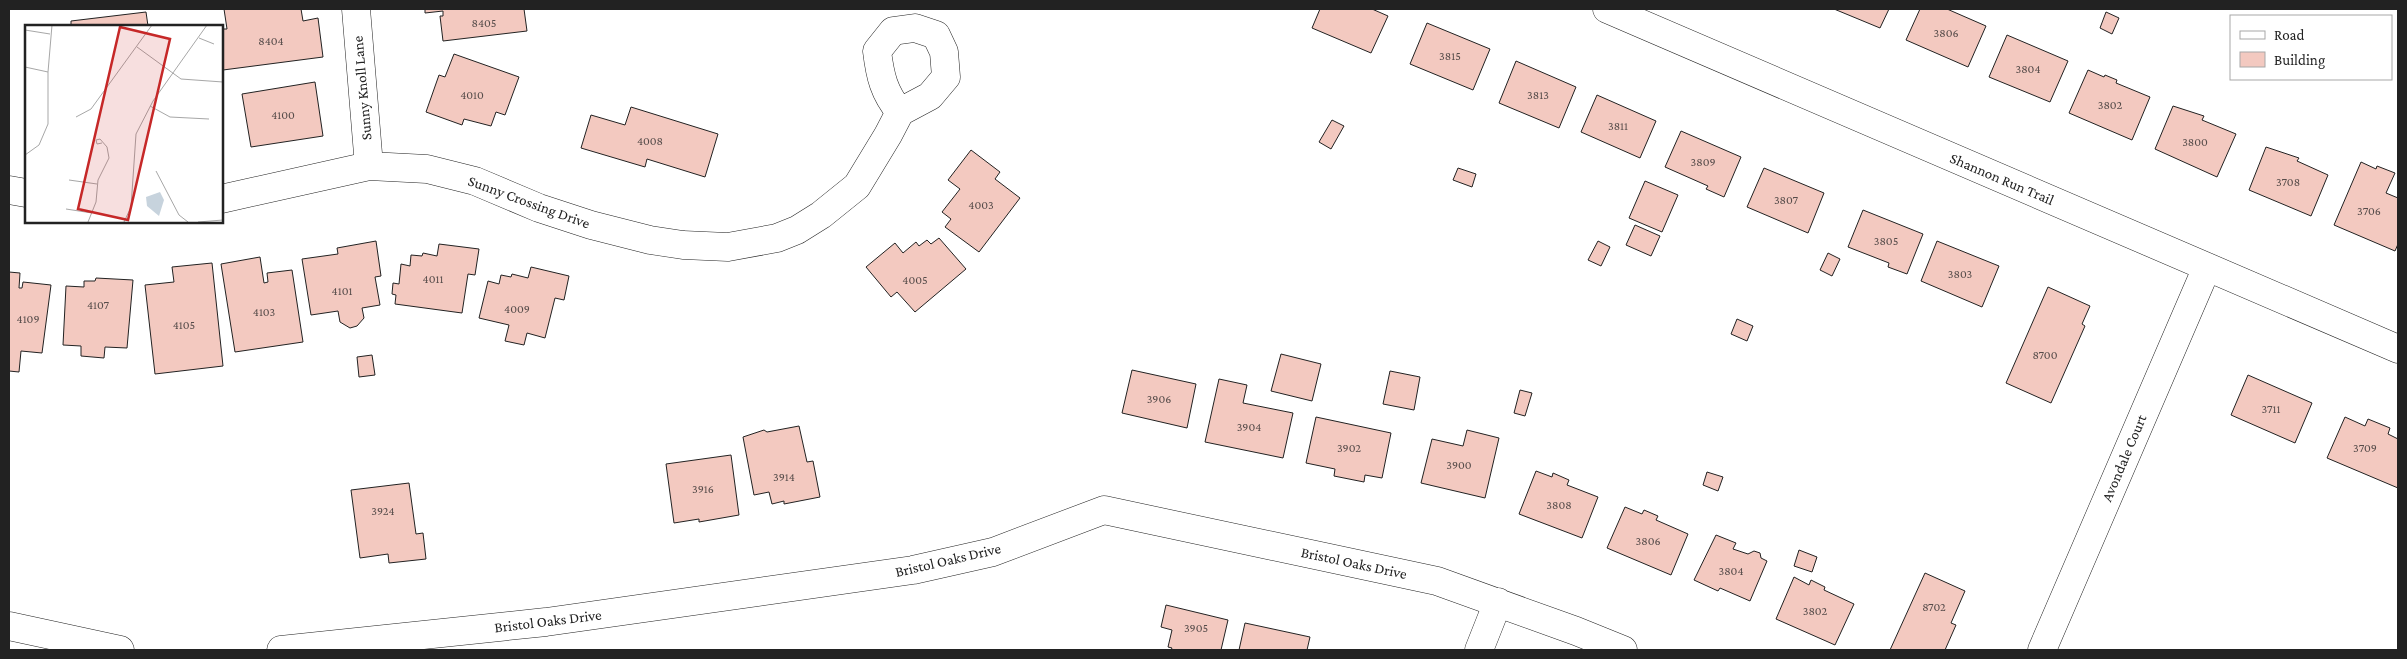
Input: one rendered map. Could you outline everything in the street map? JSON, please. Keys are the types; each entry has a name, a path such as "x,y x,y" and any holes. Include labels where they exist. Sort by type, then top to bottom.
{"street":[{"name":"Sunny Knoll Lane","path":"356,9 369,166"},
{"name":"Shannon Run Trail","path":"1607,9 2398,348"},
{"name":"Sunny Crossing Drive","path":"222,199 369,166 427,169 475,180 539,208 591,225 650,240 683,245 728,246 777,238 797,230 821,215 857,186 900,112"},
{"path":"9,190 25,193"},
{"name":"Avondale Court","path":"2042,650 2163,365 2207,267"},
{"name":"Bristol Oaks Drive","path":"282,650 546,622 913,570 993,552 1104,510 1438,581 1623,650"},
{"path":"1479,650 1498,602"},
{"path":"9,626 120,650"}],"building":[{"path":"224,9 301,9 303,21 318,18 323,57 223,70 222,29 227,29"},
{"path":"425,9 524,9 527,31 443,41 440,16 443,16 443,11 425,13"},
{"path":"1320,9 1372,9 1388,16 1371,53 1312,28"},
{"path":"1834,9 1889,9 1880,28"},
{"path":"1920,9 1947,9 1986,26 1968,67 1906,40"},
{"path":"146,12 148,25 71,25 71,21"},
{"path":"2106,12 2119,18 2112,34 2100,28"},
{"path":"1427,23 1490,49 1473,90 1410,64"},
{"path":"2007,35 2068,61 2050,102 1989,77"},
{"path":"454,54 519,77 505,115 496,112 491,126 464,119 462,125 426,112 439,75 445,77"},
{"path":"1516,61 1576,87 1559,128 1499,103"},
{"path":"2088,70 2117,80 2116,83 2150,97 2132,140 2069,113"},
{"path":"315,82 323,136 251,147 242,94"},
{"path":"1597,95 1656,121 1640,158 1581,132"},
{"path":"2173,106 2204,116 2202,120 2236,134 2217,177 2155,149"},
{"path":"631,107 718,134 705,177 647,159 645,167 581,148 591,115 625,125"},
{"path":"1332,120 1344,126 1331,149 1319,142"},
{"path":"1681,131 1741,157 1724,197 1706,189 1708,186 1665,167"},
{"path":"2266,147 2299,158 2297,161 2328,175 2311,216 2249,190"},
{"path":"971,150 1000,172 995,179 1020,198 979,252 945,227 951,219 942,212 960,189 948,180"},
{"path":"2361,162 2376,169 2377,166 2395,173 2386,193 2398,198 2398,244 2395,251 2334,225"},
{"path":"1458,168 1476,174 1472,187 1453,180"},
{"path":"1764,168 1824,193 1808,233 1747,207"},
{"path":"1645,181 1678,195 1662,232 1629,218"},
{"path":"1863,210 1923,234 1907,274 1888,267 1889,263 1848,247"},
{"path":"1635,225 1660,236 1651,256 1626,245"},
{"path":"939,238 966,269 915,312 897,292 891,297 866,267 895,243 903,253 916,242 919,246 927,240 931,244"},
{"path":"376,241 381,276 375,277 380,305 362,308 364,318 357,326 350,328 340,322 338,311 311,315 302,259 338,254 337,248"},
{"path":"1598,241 1610,247 1601,266 1588,260"},
{"path":"1937,241 1999,266 1982,307 1921,281"},
{"path":"439,244 479,249 475,275 468,274 462,313 395,304 396,295 392,294 393,283 399,284 401,264 410,266 411,255 422,256 423,253 437,256"},
{"path":"1828,253 1840,259 1832,276 1820,270"},
{"path":"260,257 264,283 268,282 267,273 292,270 303,342 235,352 221,264"},
{"path":"212,263 223,366 155,374 145,285 174,282 172,267"},
{"path":"531,267 569,276 564,300 555,298 545,338 527,333 524,345 505,341 509,325 479,318 488,281 499,284 501,275 511,277 512,274 528,278"},
{"path":"9,272 20,273 19,288 22,288 23,282 51,285 42,353 21,351 19,372 9,371"},
{"path":"96,278 133,280 127,348 105,347 104,358 81,356 81,346 63,345 66,286 84,287 84,281 95,281"},
{"path":"2048,287 2090,306 2082,324 2085,326 2051,403 2006,383"},
{"path":"1737,319 1753,326 1747,341 1731,334"},
{"path":"1281,354 1321,364 1312,401 1271,391"},
{"path":"372,355 375,375 359,377 357,357"},
{"path":"1132,370 1196,384 1187,428 1122,413"},
{"path":"1390,371 1420,377 1414,410 1383,404"},
{"path":"2248,375 2312,403 2295,443 2231,415"},
{"path":"1219,379 1247,385 1243,403 1293,413 1283,458 1205,442"},
{"path":"1520,390 1532,393 1525,416 1514,413"},
{"path":"1316,417 1391,433 1382,478 1365,475 1364,482 1334,476 1335,469 1306,463"},
{"path":"2345,417 2365,426 2368,419 2390,428 2388,434 2398,439 2398,488 2327,458"},
{"path":"799,426 807,462 813,461 820,497 784,504 784,501 772,504 769,492 754,495 743,437 764,430 767,432"},
{"path":"1467,430 1499,438 1485,498 1421,483 1432,439 1463,446"},
{"path":"731,455 739,515 699,522 699,519 674,523 666,464"},
{"path":"1536,471 1552,477 1553,473 1569,480 1567,485 1598,497 1582,538 1519,514"},
{"path":"1707,472 1723,477 1718,491 1703,485"},
{"path":"409,483 416,534 423,533 426,559 389,563 388,554 360,558 351,490"},
{"path":"1625,507 1642,514 1644,510 1658,516 1656,520 1688,534 1671,575 1607,548"},
{"path":"1716,535 1736,543 1733,549 1748,554 1754,551 1760,553 1761,558 1767,561 1750,601 1720,588 1718,591 1694,580"},
{"path":"1799,550 1817,557 1812,572 1794,566"},
{"path":"1925,573 1965,591 1951,623 1956,625 1945,650 1890,650"},
{"path":"1794,577 1809,585 1811,580 1825,587 1824,590 1854,604 1835,645 1776,619"},
{"path":"1166,605 1228,620 1221,650 1171,650 1172,648 1168,647 1172,630 1161,627"},
{"path":"1245,623 1310,637 1307,650 1239,650"}]}
